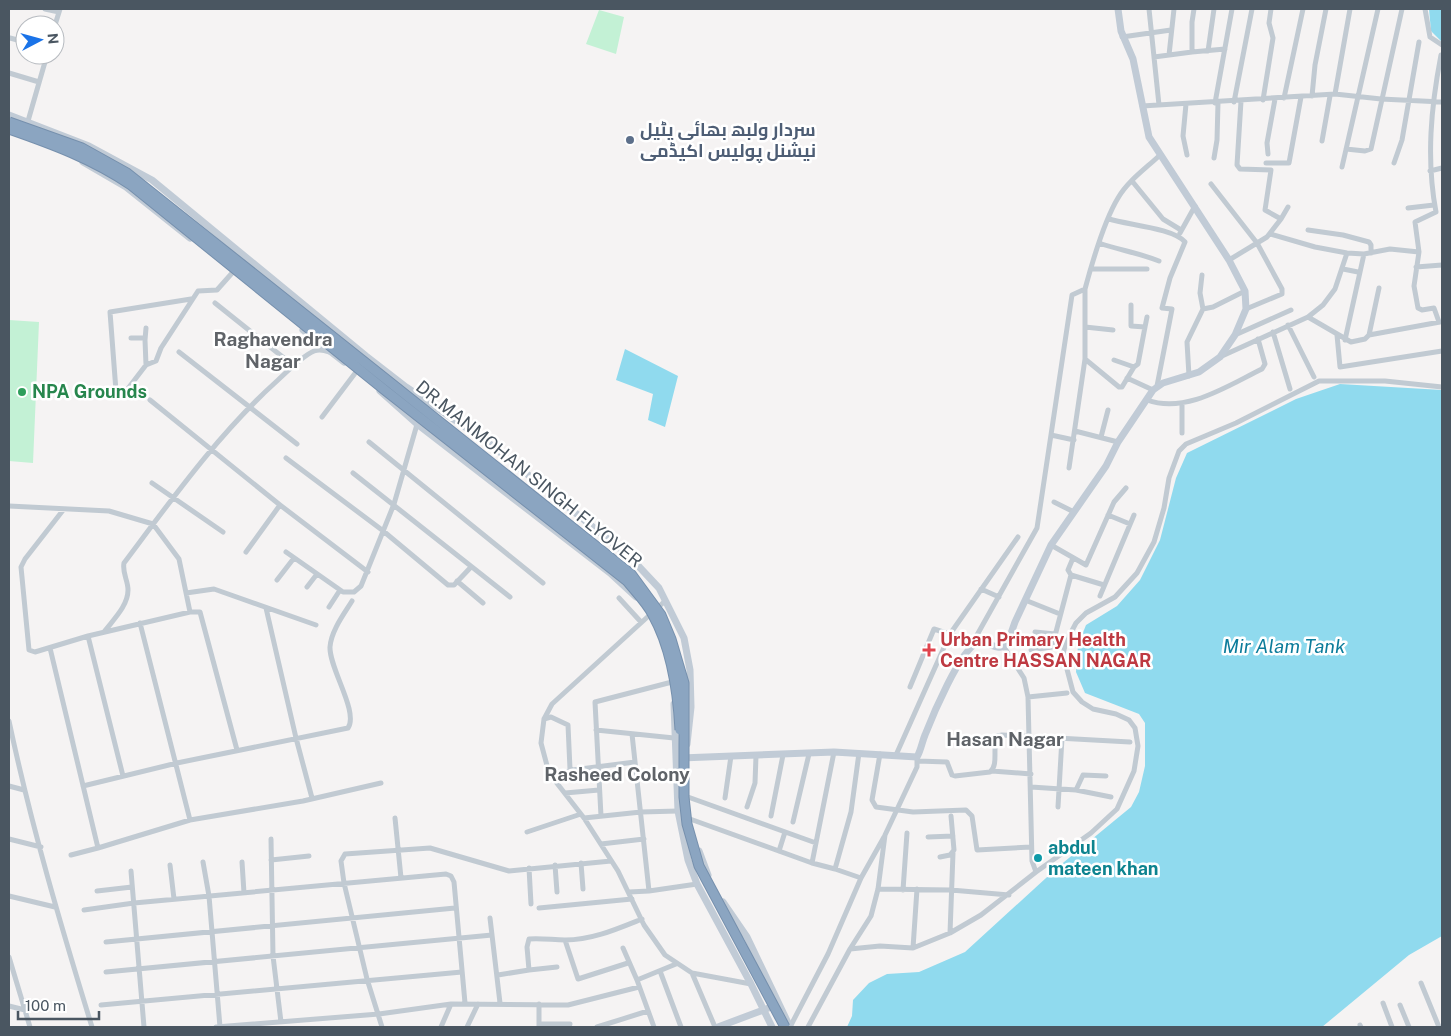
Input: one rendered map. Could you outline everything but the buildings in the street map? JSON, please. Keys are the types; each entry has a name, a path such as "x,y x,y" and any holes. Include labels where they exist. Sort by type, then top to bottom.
{"highway":[{"name":"DR.MANMOHAN SINGH FLYOVER","path":"9,122 82,148 126,173 631,574 660,615 671,639 684,683 684,797 687,824 699,866 785,1027"},
{"name":"DR.MANMOHAN SINGH FLYOVER","path":"9,130 66,149 108,170 131,185 386,391 627,581 653,613 670,660 678,694 683,825 693,862 698,876 779,1027"}],"street":[{"path":"44,9 59,10"},
{"path":"1118,9 1122,37 1133,59 1145,127 1159,156 1195,205 1246,291 1246,309 1236,335 1220,357"},
{"path":"1149,9 1159,105"},
{"path":"1169,55 1174,9"},
{"path":"1192,52 1194,9"},
{"path":"1208,51 1214,9"},
{"path":"1214,158 1217,135 1216,103 1232,9"},
{"path":"1234,102 1252,9"},
{"path":"1263,100 1273,38 1269,23 1272,9"},
{"path":"1284,98 1303,9"},
{"path":"1312,96 1314,65 1326,9"},
{"path":"1322,141 1350,9"},
{"path":"1342,167 1378,9"},
{"path":"1346,149 1365,151 1371,149 1402,9"},
{"path":"1425,9 1430,37 1442,45"},
{"path":"1122,37 1171,30"},
{"path":"10,38 15,39"},
{"path":"1394,163 1402,140 1419,42"},
{"path":"1154,57 1225,49"},
{"path":"1308,318 1344,340 1360,341 1369,335 1441,322 1434,308 1422,310 1418,308 1414,286 1419,252 1415,222 1436,212 1430,171 1432,102 1440,55"},
{"path":"28,122 44,65"},
{"path":"9,74 39,82"},
{"path":"1142,106 1333,95 1442,102"},
{"path":"1266,163 1289,163 1301,97"},
{"path":"1268,154 1267,142 1275,99"},
{"path":"1241,101 1237,165 1240,168 1271,170 1265,210 1281,219"},
{"path":"1186,104 1183,136 1187,155"},
{"path":"9,116 90,146 152,180 406,387 486,441 629,556 659,588 684,638 690,670 691,707 686,758 690,819 706,872 731,916 746,937 790,1027"},
{"path":"9,130 48,145 126,187 231,270 418,424 610,573 633,594 649,614 662,642 672,682 678,811 688,860 698,884 752,984 772,1027"},
{"path":"1069,468 1085,359 1085,289 1090,269 1118,198 1132,180 1159,156"},
{"path":"1430,171 1442,168"},
{"path":"1132,180 1163,219 1181,230"},
{"path":"1211,184 1257,243 1283,292 1246,309"},
{"path":"1179,237 1195,205"},
{"path":"1408,208 1434,205"},
{"path":"1229,260 1270,234 1288,207"},
{"path":"1004,648 1009,641 1025,600 1051,545 1106,466 1118,442 1155,388 1172,309 1162,308 1170,278 1185,244 1184,239 1145,226 1126,225 1110,219"},
{"path":"1308,230 1369,242 1371,253"},
{"path":"1270,234 1316,247 1347,253 1364,254 1390,249 1419,252"},
{"path":"1099,244 1123,251 1136,252 1159,261"},
{"path":"1127,378 1155,388 1199,372 1220,357 1272,332 1308,318 1323,305 1335,289 1343,270 1347,253"},
{"path":"191,299 110,312 117,394 123,395 146,365 156,360 161,348 191,299 201,289 217,290 244,254"},
{"path":"1344,340 1358,272 1364,254"},
{"path":"1416,267 1442,265"},
{"path":"1090,269 1147,269"},
{"path":"1343,270 1358,272"},
{"path":"1189,376 1187,342 1203,309 1200,293 1202,275"},
{"path":"264,298 278,282"},
{"path":"1369,335 1379,288"},
{"path":"790,1027 828,954 860,878 898,810 917,759 954,672 977,643 977,635 1037,528 1072,295 1085,289"},
{"path":"1203,309 1213,307 1246,291"},
{"path":"215,303 294,366"},
{"path":"1130,304 1131,326 1145,327"},
{"path":"1236,335 1291,310"},
{"path":"1085,359 1119,387 1122,387 1138,364 1148,317"},
{"path":"1288,325 1314,377"},
{"path":"1085,327 1112,330"},
{"path":"146,328 146,365"},
{"path":"1272,332 1290,389"},
{"path":"1336,335 1340,367 1442,351"},
{"path":"330,352 343,336"},
{"path":"132,338 144,338 145,340"},
{"path":"1147,400 1161,405 1195,400 1262,369 1265,364 1258,339"},
{"path":"103,632 124,605 127,598 128,591 123,570 124,563 212,450 250,406 294,366 313,352 320,350 330,352"},
{"path":"178,352 297,444"},
{"path":"1114,360 1134,368"},
{"path":"322,417 356,372"},
{"path":"850,949 880,946 913,948 950,933 982,915 1009,895 1036,872 1091,833 1117,809 1124,798 1134,771 1138,746 1135,728 1129,720 1116,714 1093,709 1082,702 1073,692 1063,654 1076,623 1086,613 1115,597 1137,573 1154,542 1164,508 1169,478 1179,451 1186,444 1236,423 1319,381 1384,381 1442,387"},
{"path":"150,400 280,505 368,572"},
{"path":"286,552 340,590 348,593 354,592 361,586 394,504 426,400"},
{"path":"1182,403 1182,433"},
{"path":"1101,437 1108,410"},
{"path":"1075,431 1118,442"},
{"path":"1051,435 1074,440"},
{"path":"369,442 543,583"},
{"path":"286,458 382,530 448,585 454,585 471,566"},
{"path":"353,474 394,504 510,597"},
{"path":"152,483 223,532"},
{"path":"1051,545 1083,565 1088,563 1114,502 1126,488"},
{"path":"1054,502 1074,512"},
{"path":"246,552 280,505"},
{"path":"9,506 116,512 153,524 176,552 190,612"},
{"path":"64,509 25,559 21,567 29,650 35,652 103,632 197,610 202,615 237,750"},
{"path":"1108,515 1130,524"},
{"path":"1100,596 1134,515"},
{"path":"896,755 950,634 1018,537"},
{"path":"277,580 294,558"},
{"path":"1073,558 1068,570 1071,575 1104,584"},
{"path":"307,587 317,574"},
{"path":"1031,650 1050,649 1071,575"},
{"path":"457,581 483,603"},
{"path":"186,593 214,589 316,625"},
{"path":"981,589 999,597"},
{"path":"329,607 340,590"},
{"path":"619,598 641,622"},
{"path":"1025,600 1060,614"},
{"path":"83,786 176,763 350,726 348,706 334,667 330,647 340,620 352,601"},
{"path":"665,601 552,704 544,719 541,744 549,773 583,816 629,892 642,919 665,955 692,973 752,984"},
{"path":"266,608 312,798"},
{"path":"140,623 190,820"},
{"path":"910,687 934,629 977,643 1004,648 1024,678 1028,697 1031,847 1032,861 1036,872"},
{"path":"1035,632 1055,634"},
{"path":"88,636 123,776"},
{"path":"50,648 98,848"},
{"path":"601,816 595,702 672,682"},
{"path":"1028,697 1068,693"},
{"path":"544,719 552,717 568,725 570,769"},
{"path":"9,721 24,790 41,847 55,907 92,1027"},
{"path":"596,730 674,738"},
{"path":"632,734 649,891"},
{"path":"992,771 997,736 1130,742"},
{"path":"1058,807 1062,738"},
{"path":"676,758 834,752 859,753 896,755 947,762 952,775 955,776 992,771 1030,774"},
{"path":"812,863 834,752"},
{"path":"835,869 851,812 859,753"},
{"path":"771,816 784,754"},
{"path":"792,822 809,754"},
{"path":"880,754 873,804 876,807 913,812 966,810 972,816 976,850 1031,847"},
{"path":"725,798 731,756"},
{"path":"747,807 755,784 756,756"},
{"path":"549,773 599,765 635,762"},
{"path":"1076,790 1082,776 1106,776"},
{"path":"71,855 190,820 312,798 381,783"},
{"path":"9,786 24,790"},
{"path":"1031,787 1076,790 1111,797"},
{"path":"565,793 599,790"},
{"path":"688,798 816,843"},
{"path":"526,832 583,816 678,811"},
{"path":"950,933 953,853 951,816"},
{"path":"395,818 401,878"},
{"path":"690,819 812,863 860,878"},
{"path":"778,851 785,832"},
{"path":"903,890 907,833"},
{"path":"808,1027 870,916 878,889 885,835"},
{"path":"928,837 952,836"},
{"path":"9,839 41,847"},
{"path":"271,839 271,890 274,924 273,956 281,1022"},
{"path":"600,844 644,839"},
{"path":"382,1027 367,979 344,883 341,861 345,854 430,848 509,870 611,861"},
{"path":"940,857 953,853"},
{"path":"271,860 309,856"},
{"path":"202,862 209,896 219,1027 378,1014 465,1003 568,1005 639,987"},
{"path":"242,862 244,893"},
{"path":"581,863 583,889"},
{"path":"170,865 174,899"},
{"path":"555,865 557,892"},
{"path":"529,868 531,904"},
{"path":"131,871 144,1027"},
{"path":"84,910 174,899 446,874 451,876 454,882 465,1003"},
{"path":"629,892 698,884"},
{"path":"97,891 132,887"},
{"path":"878,889 951,890 1009,895"},
{"path":"913,948 917,889"},
{"path":"9,896 55,907"},
{"path":"539,908 632,899"},
{"path":"106,942 353,916 456,908"},
{"path":"490,918 500,1003"},
{"path":"529,970 527,948 529,939 565,940 605,934 642,919"},
{"path":"106,972 492,935"},
{"path":"565,940 578,979 628,963"},
{"path":"623,948 654,1027"},
{"path":"9,957 11,969 30,1027"},
{"path":"637,980 676,964"},
{"path":"498,975 557,967"},
{"path":"660,971 681,1027"},
{"path":"101,1005 143,999 462,972"},
{"path":"692,973 717,1027 779,1004"},
{"path":"1421,982 1439,1027"},
{"path":"1383,1003 1392,1027"},
{"path":"441,1027 451,1004"},
{"path":"467,1027 478,1004"},
{"path":"539,1004 539,1026 570,1024"},
{"path":"1400,1005 1409,1027"},
{"path":"9,1006 24,1010"},
{"path":"597,1027 648,1011"},
{"path":"294,1020 296,1027"}],"green space":[{"path":"599,10 624,17 616,54 586,44"},
{"name":"NPA Grounds","path":"9,320 39,322 33,463 9,461"}],"water":[{"path":"1429,9 1442,9 1442,42 1431,31"},
{"path":"625,349 678,376 665,427 648,420 653,394 616,380"},
{"name":"Mir Alam Tank","path":"1340,384 1442,390 1442,936 1409,955 1322,1027 847,1027 852,1016 853,1000 869,983 887,974 919,972 965,952 1058,867 1131,807 1139,792 1145,766 1145,723 1139,714 1085,693 1076,672 1078,645 1086,625 1117,606 1140,580 1160,540 1176,478 1187,453 1296,399"}],"place":[{"name":"سردار ولبھ بھائی پٹیل نیشنل پولیس اکیڈمی","path":"630,140"},
{"name":"NPA Grounds","path":"22,392"},
{"name":"Urban Primary Health Centre HASSAN NAGAR","path":"929,650"},
{"name":"abdul mateen khan","path":"1038,858"}],"district":[{"name":"Raghavendra Nagar","path":"273,350"},
{"name":"Hasan Nagar","path":"1005,739"},
{"name":"Rasheed Colony","path":"617,774"}]}
